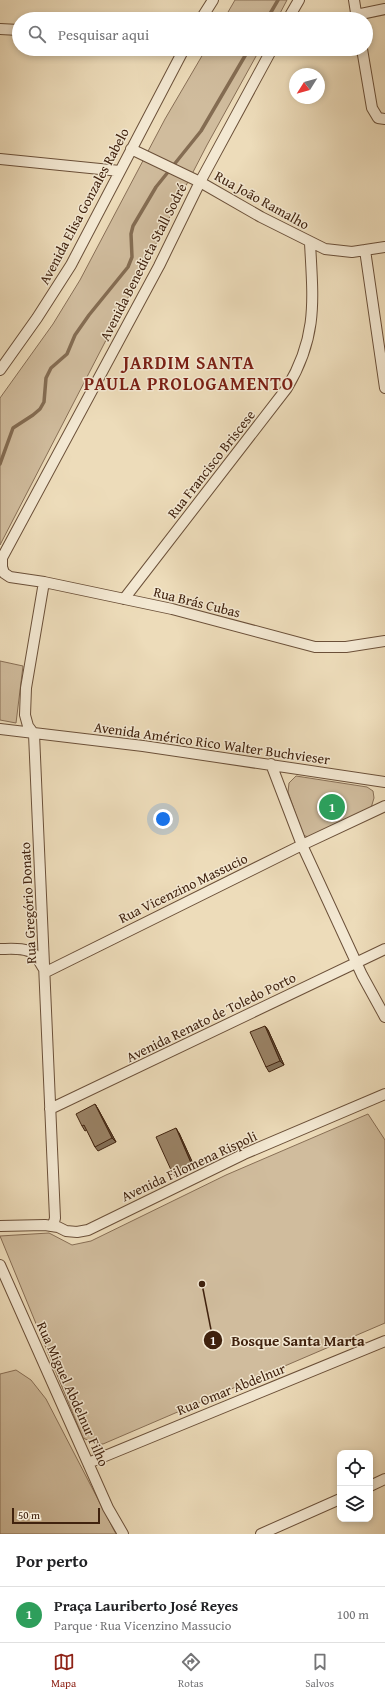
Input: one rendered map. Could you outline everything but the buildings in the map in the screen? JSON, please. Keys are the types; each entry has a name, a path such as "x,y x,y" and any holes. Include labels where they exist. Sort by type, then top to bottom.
{"street":[{"path":"206,12 213,0"},
{"path":"292,12 299,0"},
{"path":"354,0 355,12"},
{"path":"373,12 385,9"},
{"path":"0,28 12,29"},
{"name":"Avenida Elisa Gonzales Rabelo","path":"0,370 37,318 71,265 180,56"},
{"name":"Avenida Benedicta Stall Sodré","path":"4,574 2,558 159,266 200,182 268,56"},
{"path":"363,56 372,108 382,118"},
{"name":"Rua João Ramalho","path":"131,149 200,182 261,218 324,250 352,252 385,247"},
{"path":"0,159 120,171"},
{"name":"Rua Francisco Briscese","path":"124,599 278,400 293,378 308,341 313,316 310,243"},
{"path":"365,250 385,384"},
{"name":"Rua Brás Cubas","path":"4,574 10,577 44,582 172,609 315,647 346,647 385,641"},
{"name":"Rua Gregório Donato","path":"44,582 26,688 25,715 28,726 34,734 46,972 55,1218 53,1226"},
{"name":"Avenida Américo Rico Walter Buchvieser","path":"0,730 143,746 385,782"},
{"path":"271,764 302,844 356,962 385,1017"},
{"name":"Rua Vicenzino Massucio","path":"46,972 302,844 385,806"},
{"path":"0,950 18,949 35,955 46,972"},
{"name":"Avenida Renato de Toledo Porto","path":"50,1109 385,949"},
{"name":"Avenida Filomena Rispoli","path":"0,1226 53,1226 66,1231 77,1232 88,1230 244,1154 385,1094"},
{"name":"Rua Miguel Abdelnur Filho","path":"0,1264 108,1508 122,1534"},
{"name":"Rua Omar Abdelnur","path":"88,1463 385,1341"},
{"path":"373,1485 385,1479"},
{"path":"260,1534 337,1500"}],"shaded area":[{"path":"235,0 287,0 281,12 228,12"},
{"path":"202,56 256,56 207,145 0,545 0,398 53,324 80,280 165,119"},
{"path":"0,661 23,666 16,723 0,720"},
{"path":"296,776 367,787 373,791 374,798 371,808 308,837 303,835 288,792 289,783"},
{"path":"368,1114 385,1140 385,1323 103,1444 94,1443 83,1438 0,1236 49,1233 72,1245 91,1241 226,1175"},
{"path":"16,1370 31,1380 46,1399 116,1534 0,1534 0,1374"}],"waterway":[{"path":"271,12 278,0"},
{"path":"0,464 13,428 33,415 40,409 44,402 46,378 51,368 67,354 75,335 89,315 128,267 132,257 131,234 133,226 156,187 201,131 245,56"}],"place":[{"name":"Praça Lauriberto José Reyes","path":"332,807"},
{"name":"Bosque Santa Marta","path":"202,1284"}],"district":[{"name":"JARDIM SANTA PAULA PROLOGAMENTO","path":"189,373"}]}
